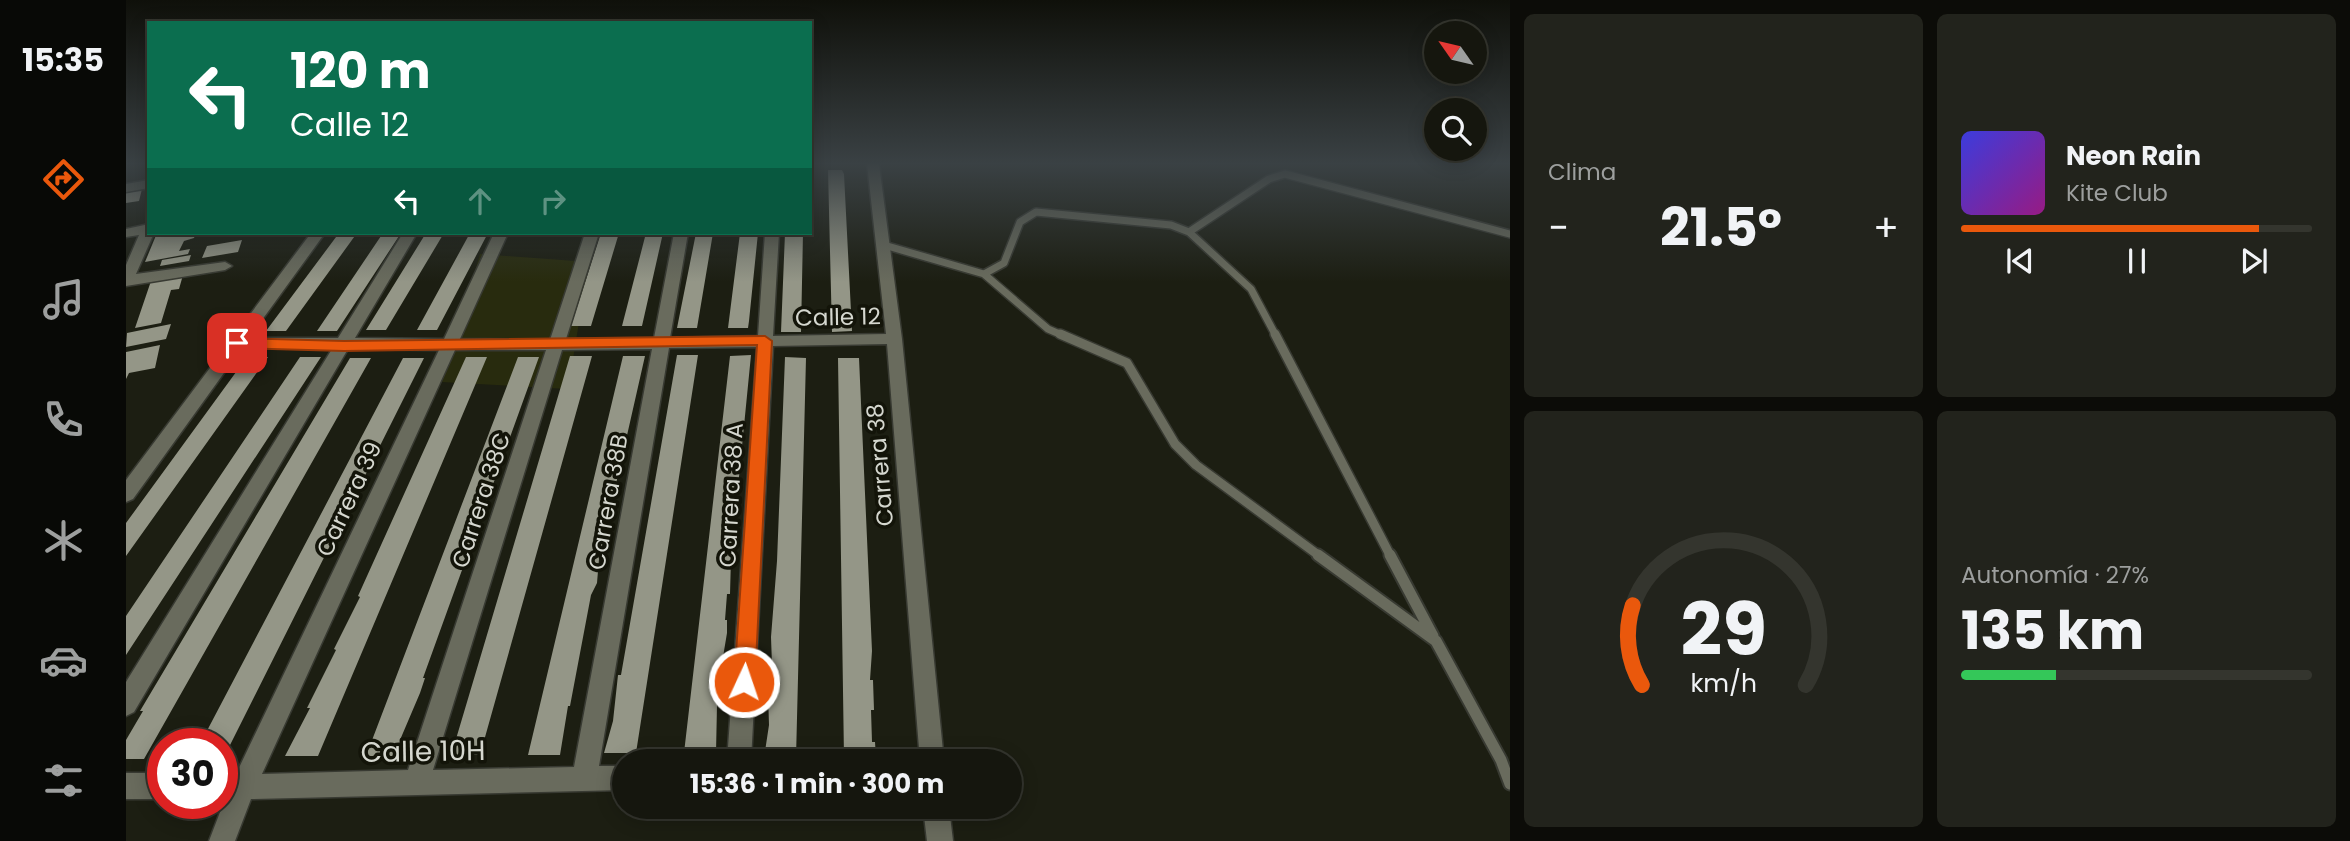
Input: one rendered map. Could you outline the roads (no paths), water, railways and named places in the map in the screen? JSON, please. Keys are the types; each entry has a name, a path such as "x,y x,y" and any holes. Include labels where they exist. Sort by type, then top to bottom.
{"street":[{"name":"Carrera 38","path":"878,203 894,339 931,749"},
{"path":"126,233 147,228"},
{"path":"126,280 147,233"},
{"path":"126,494 317,235"},
{"path":"126,704 409,235"},
{"name":"Carrera 39","path":"238,777 500,235"},
{"name":"Carrera 38C","path":"416,783 591,235"},
{"name":"Carrera 38B","path":"584,779 681,235"},
{"name":"Carrera 38 A","path":"740,749 772,235"},
{"path":"126,280 225,265"},
{"name":"Calle 12","path":"237,343 344,346 557,345 894,339"},
{"name":"Calle 10H","path":"238,787 612,778"},
{"path":"126,786 147,786"},
{"name":"Carrera 39","path":"222,841 226,819"},
{"path":"937,819 940,841"}],"lane":[{"path":"1189,232 1232,203"},
{"path":"1394,203 1510,234"},
{"path":"984,274 1003,265 1010,255 1017,225 1023,216 1036,212 1171,225 1189,232 1251,289 1501,760 1510,784"},
{"path":"884,245 984,274 1048,329 1127,363 1175,444 1196,465 1436,641"}]}
